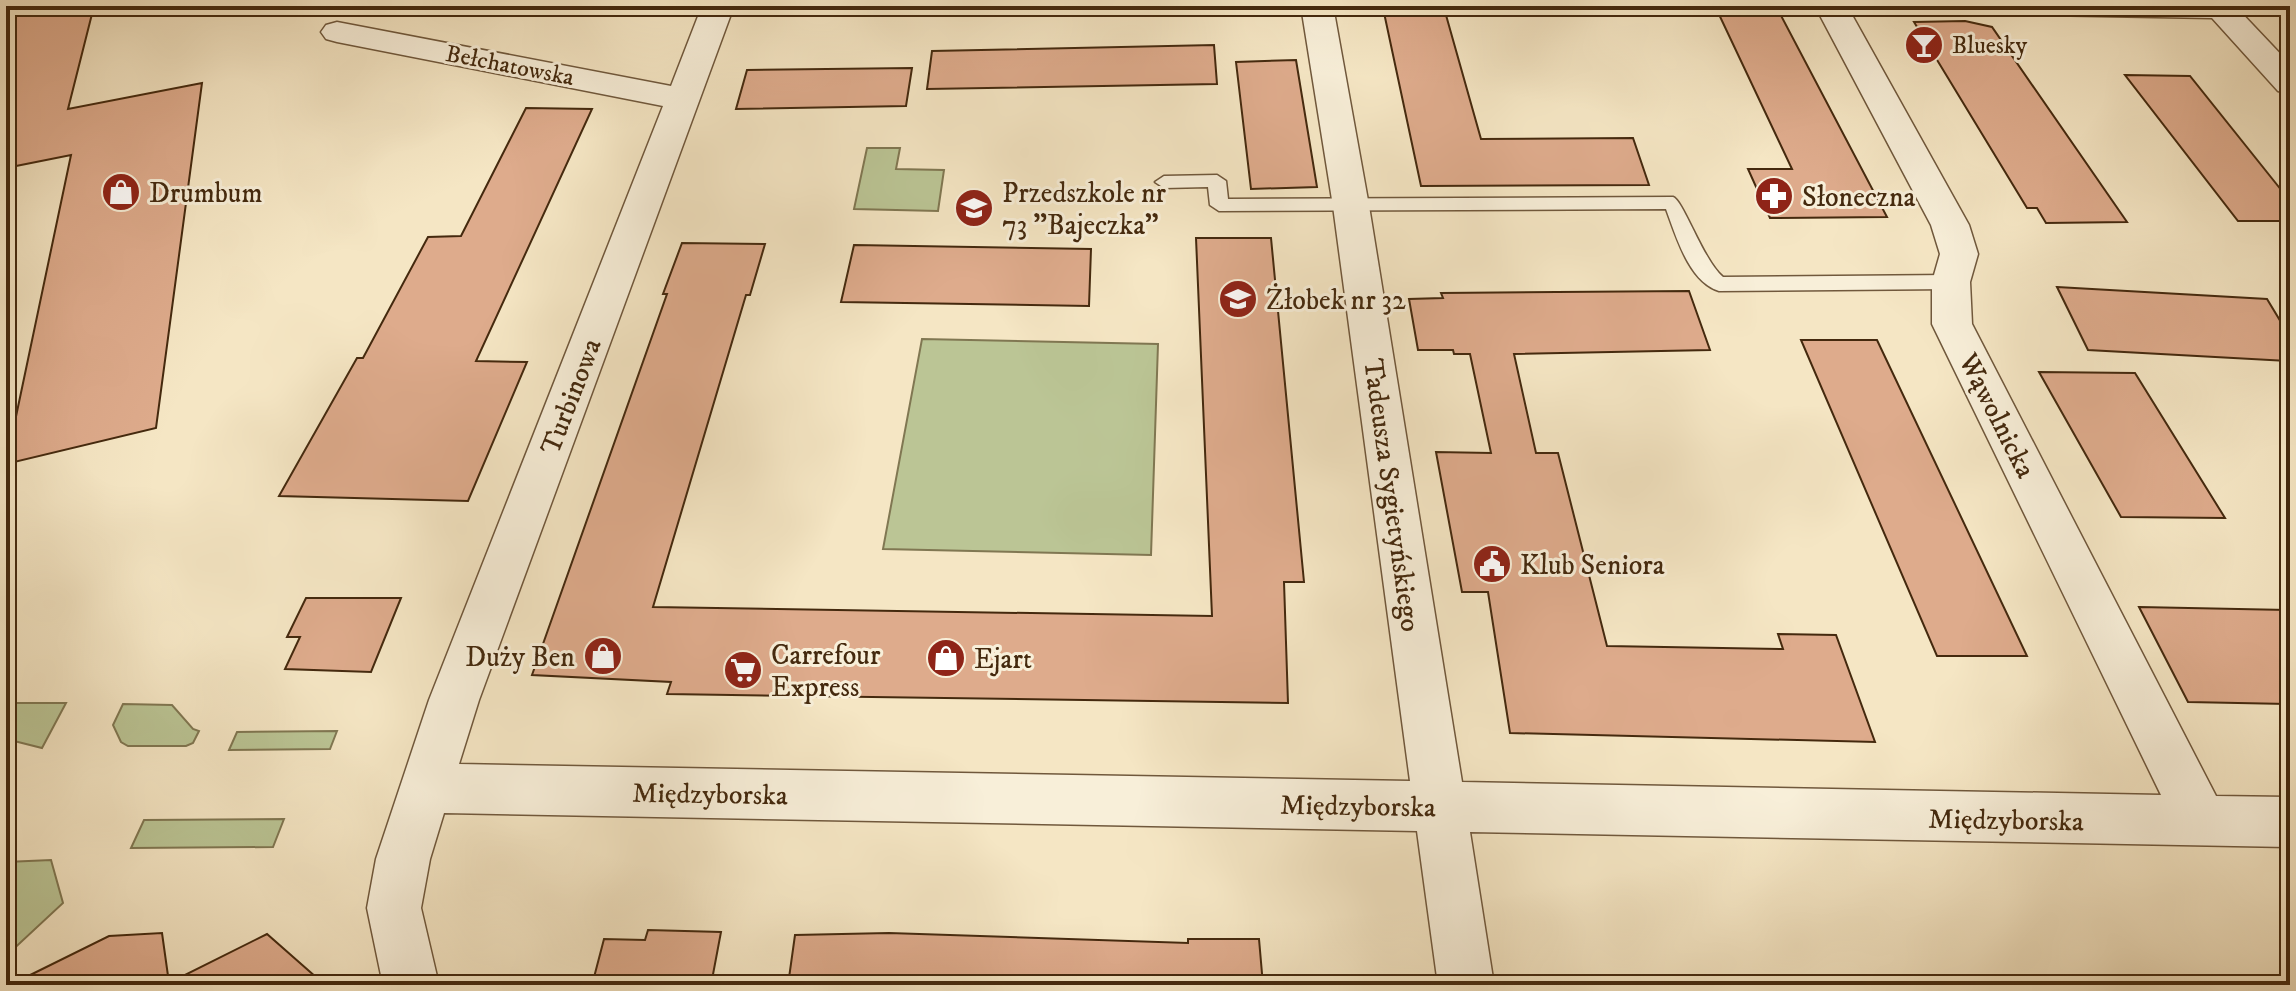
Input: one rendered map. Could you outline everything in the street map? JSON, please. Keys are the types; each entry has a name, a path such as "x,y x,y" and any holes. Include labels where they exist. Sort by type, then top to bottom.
{"street":[{"name":"Turbinowa","path":"411,985 394,908 403,859 454,700 718,6"},
{"name":"Tadeusza Sygietyńskiego","path":"1317,6 1351,206 1466,985"},
{"name":"Wąwolnicka","path":"1831,6 1950,225 1959,254 1951,282 1952,324 2201,820"},
{"path":"2042,6 2219,8 2290,84"},
{"name":"Bełchatowska","path":"337,32 683,99"},
{"name":"Międzyborska","path":"426,788 2290,822"}],"lane":[{"path":"1164,182 1217,181 1219,205 1673,203 1690,247 1708,276 1719,284 1951,282"}],"green space":[{"path":"867,148 900,148 896,169 944,170 938,211 854,209"},
{"path":"922,339 1158,344 1151,555 883,549"},
{"path":"6,703 66,703 42,748 6,739"},
{"path":"123,704 172,705 193,729 199,731 193,743 186,746 128,746 121,742 113,725"},
{"path":"337,731 330,749 229,750 237,732"},
{"path":"284,819 273,847 131,848 144,820"},
{"path":"51,860 63,903 6,956 6,862"}],"building":[{"path":"6,6 94,6 68,109 202,83 156,428 6,464 71,155 6,168"},
{"path":"1715,6 1776,6 1887,217 1770,218 1748,169 1792,169"},
{"path":"1383,8 1444,8 1481,139 1633,138 1649,185 1421,186"},
{"path":"1965,21 1992,27 2127,222 2046,223 2037,208 2027,208 1914,22"},
{"path":"1214,45 1217,84 927,89 932,51"},
{"path":"1296,60 1317,187 1251,189 1236,62"},
{"path":"912,68 906,106 736,109 747,70"},
{"path":"2125,75 2190,76 2290,201 2290,221 2238,221"},
{"path":"526,108 592,109 476,361 527,362 468,501 279,496 357,358 363,358 428,237 461,236"},
{"path":"1196,238 1271,238 1304,582 1284,582 1288,703 667,694 671,682 532,675 667,294 663,294 682,243 765,244 750,295 746,295 653,607 1212,616"},
{"path":"854,245 1091,249 1089,306 841,302"},
{"path":"2057,287 2267,299 2290,337 2290,361 2088,350"},
{"path":"1689,291 1710,350 1514,354 1536,453 1558,453 1607,646 1783,649 1778,634 1836,635 1875,742 1510,733 1488,592 1462,592 1436,452 1491,453 1470,354 1454,354 1453,350 1418,350 1409,299 1443,298 1441,293"},
{"path":"1801,340 1877,340 2027,656 1937,656"},
{"path":"2039,372 2135,373 2225,518 2121,517"},
{"path":"306,598 401,598 371,672 285,669 300,637 287,637"},
{"path":"2139,607 2290,610 2290,704 2188,702"},
{"path":"648,930 721,932 711,985 592,985 604,939 645,940"},
{"path":"162,933 169,983 267,934 325,985 10,985 109,936"},
{"path":"889,933 1188,943 1188,939 1259,939 1263,985 788,985 795,935"}],"place":[{"name":"Bluesky","path":"1924,45"},
{"name":"Drumbum","path":"121,192"},
{"name":"Słoneczna","path":"1774,196"},
{"name":"Przedszkole nr 73 \"Bajeczka\"","path":"974,208"},
{"name":"Żłobek nr 32","path":"1238,299"},
{"name":"Klub Seniora","path":"1492,564"},
{"name":"Duży Ben","path":"603,656"},
{"name":"Ejart","path":"946,658"},
{"name":"Carrefour Express","path":"743,670"}]}
